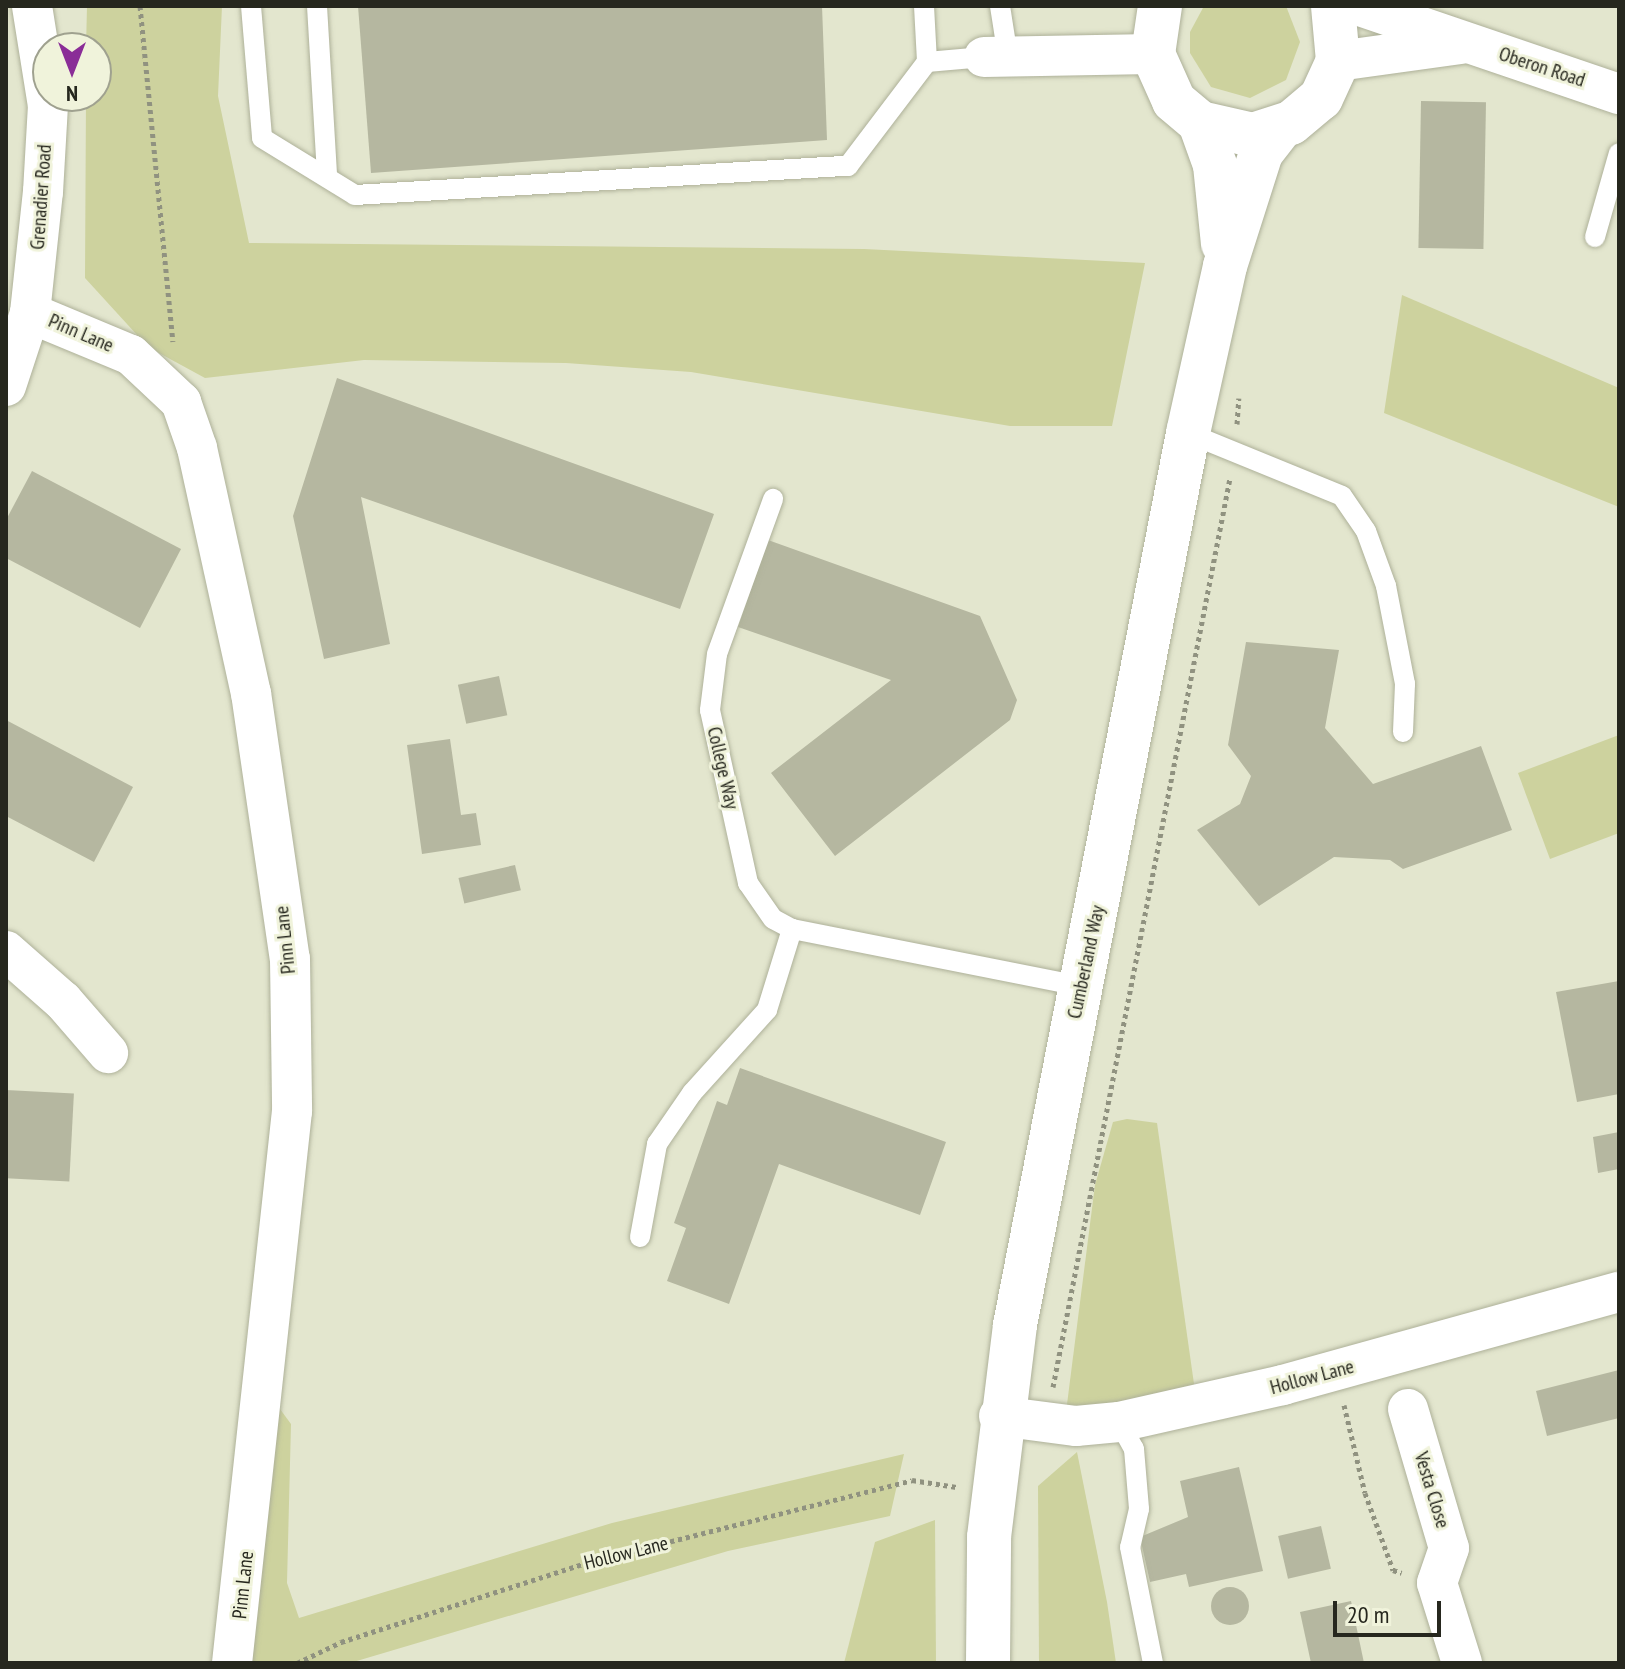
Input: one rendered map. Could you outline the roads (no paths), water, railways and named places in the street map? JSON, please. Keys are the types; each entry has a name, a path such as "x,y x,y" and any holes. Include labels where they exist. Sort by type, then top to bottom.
{"main road":[{"path":"1160,6 1153,54 1174,101 1200,123 1238,134 1280,129 1321,98 1338,61 1333,6"},
{"name":"Cumberland Way","path":"1200,123 1215,165 1225,266"},
{"name":"Cumberland Way","path":"988,1663 987,1580 999,1416 1188,433 1225,266 1261,153 1280,129"}],"street":[{"name":"Grenadier Road","path":"6,386 30,313 48,106 32,6"},
{"name":"Oberon Road","path":"1360,6 1465,44 1545,65 1619,94"},
{"name":"Oberon Road","path":"1338,61 1465,44"},
{"path":"996,57 1153,54"},
{"name":"Pinn Lane","path":"30,313 131,355 181,402 197,448 251,693 290,959 292,1111 232,1663"},
{"path":"6,951 63,1001 108,1053"},
{"name":"Hollow Lane","path":"999,1416 1076,1426 1119,1422 1336,1371 1619,1292"},
{"name":"Vesta Close","path":"1408,1409 1449,1548 1437,1583 1462,1663"}],"lane":[{"path":"251,6 262,138 327,175 355,195 848,166 927,62 924,6"},
{"path":"317,6 327,175"},
{"path":"927,62 996,57 1000,6"},
{"path":"1595,237 1619,153"},
{"path":"1188,433 1342,496 1366,531 1386,586 1405,684 1403,732"},
{"name":"College Way","path":"773,499 717,654 710,710 748,883 773,919 792,929 1081,986"},
{"path":"640,1237 657,1144 692,1093 767,1010 792,929"},
{"path":"1119,1422 1134,1449 1139,1509 1130,1547 1153,1663"}]}
